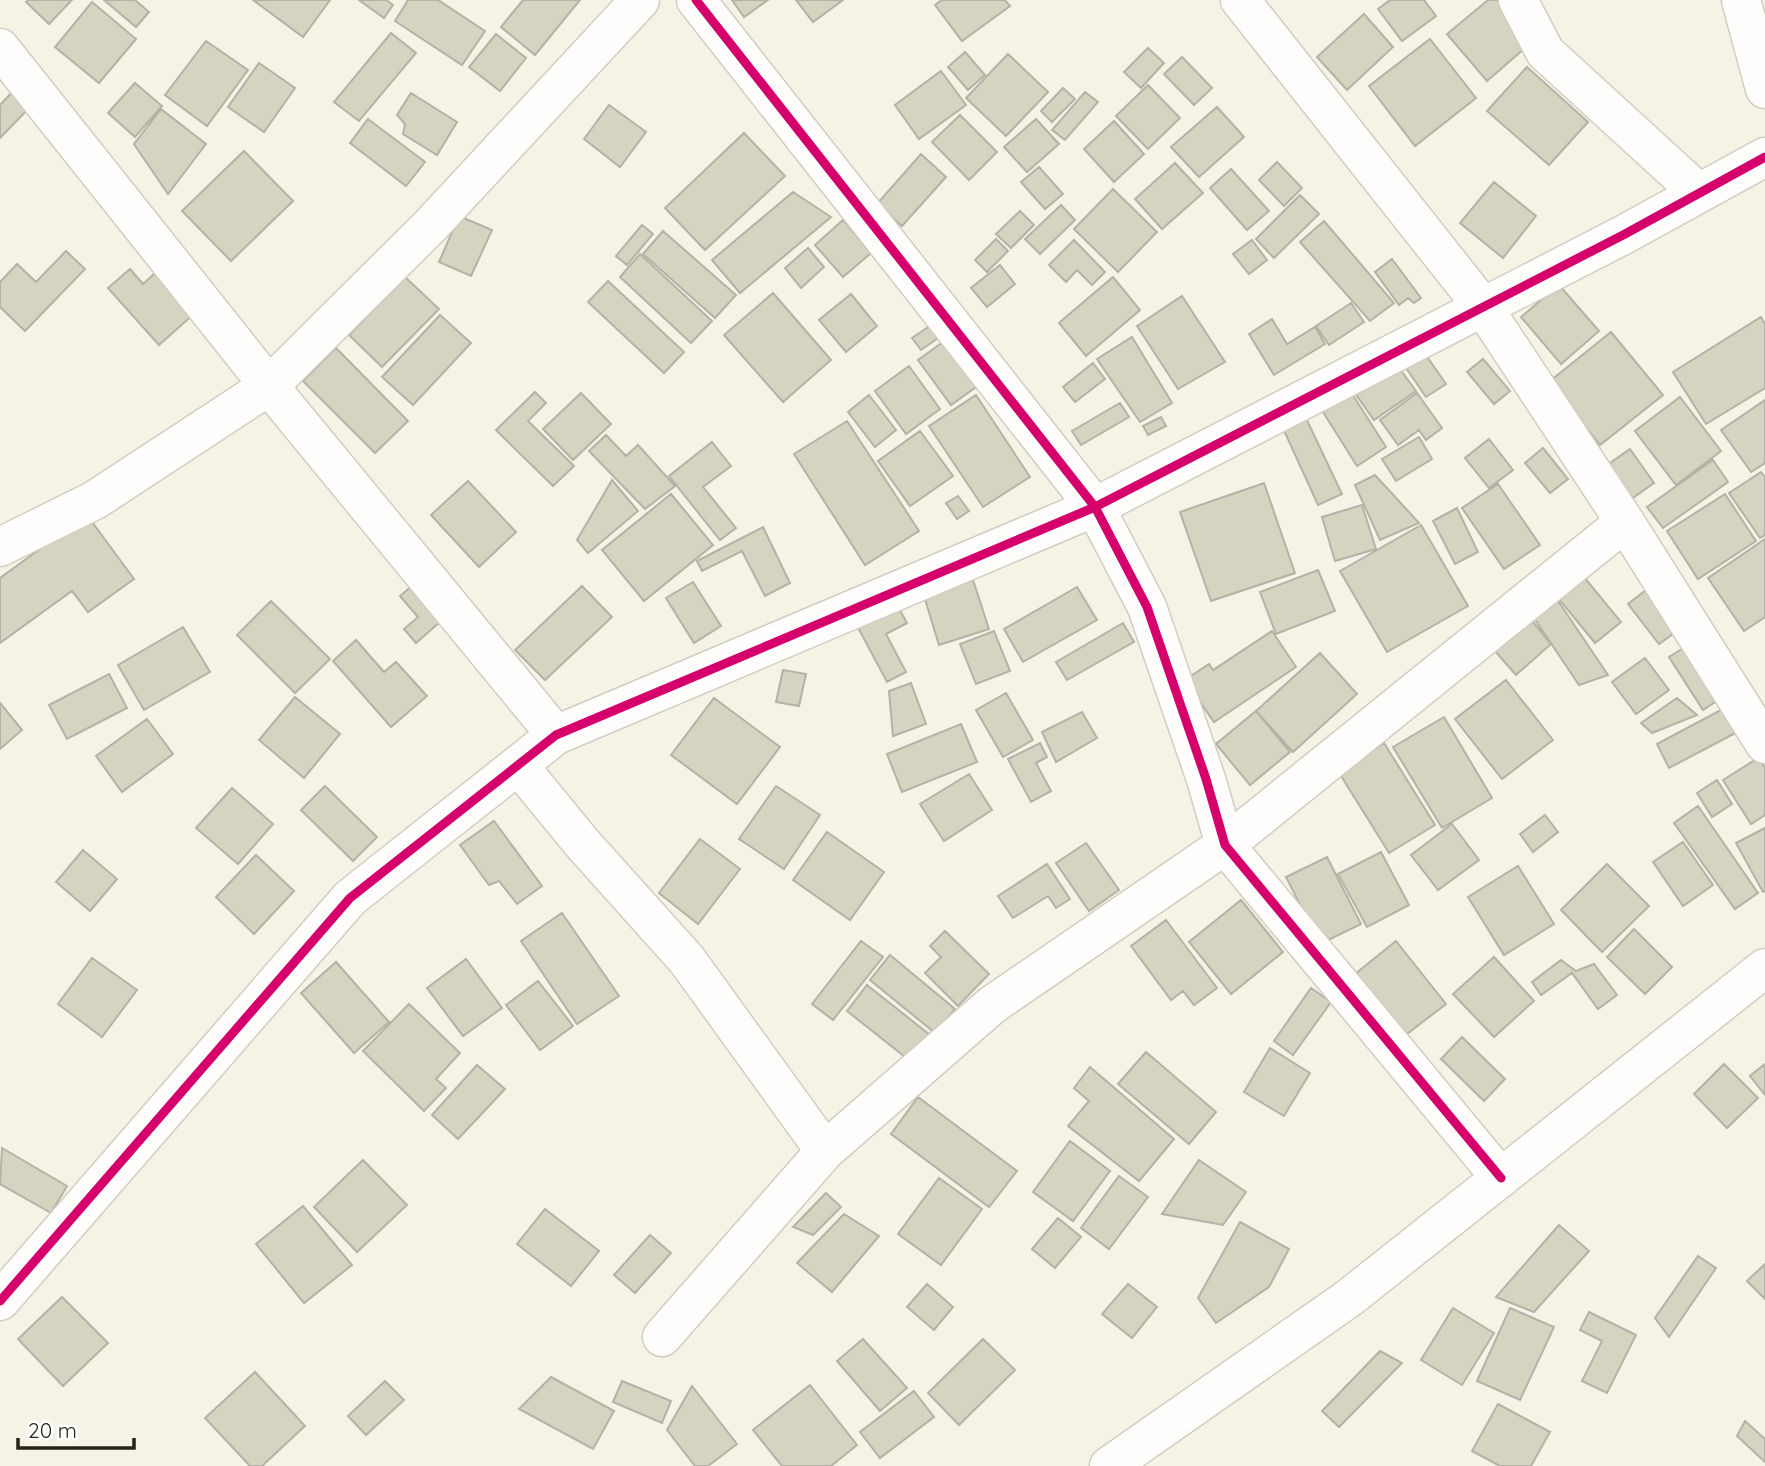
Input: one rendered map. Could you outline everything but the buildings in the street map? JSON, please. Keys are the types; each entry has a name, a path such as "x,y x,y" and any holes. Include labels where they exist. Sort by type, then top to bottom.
{"street":[{"path":"0,547 95,500 269,386 431,225 640,0"},
{"path":"696,0 1095,507 1147,607 1206,779 1225,845 1501,1178"},
{"path":"1240,0 1483,307 1625,522 1765,744"},
{"path":"1518,0 1545,52 1699,193"},
{"path":"1741,0 1765,89"},
{"path":"0,48 269,386 556,735"},
{"path":"0,1301 351,898 556,735 1095,507 1483,307 1765,156"},
{"path":"662,1337 825,1151 992,1005 1225,845 1625,522"},
{"path":"518,765 582,843 687,960 825,1151"},
{"path":"1109,1466 1349,1298 1765,968"}],"cycle path":[{"path":"696,0 1095,507 1147,607 1206,779 1225,845 1501,1178"},
{"path":"0,1301 350,898 556,735 1095,507 1625,234 1765,157"}]}
